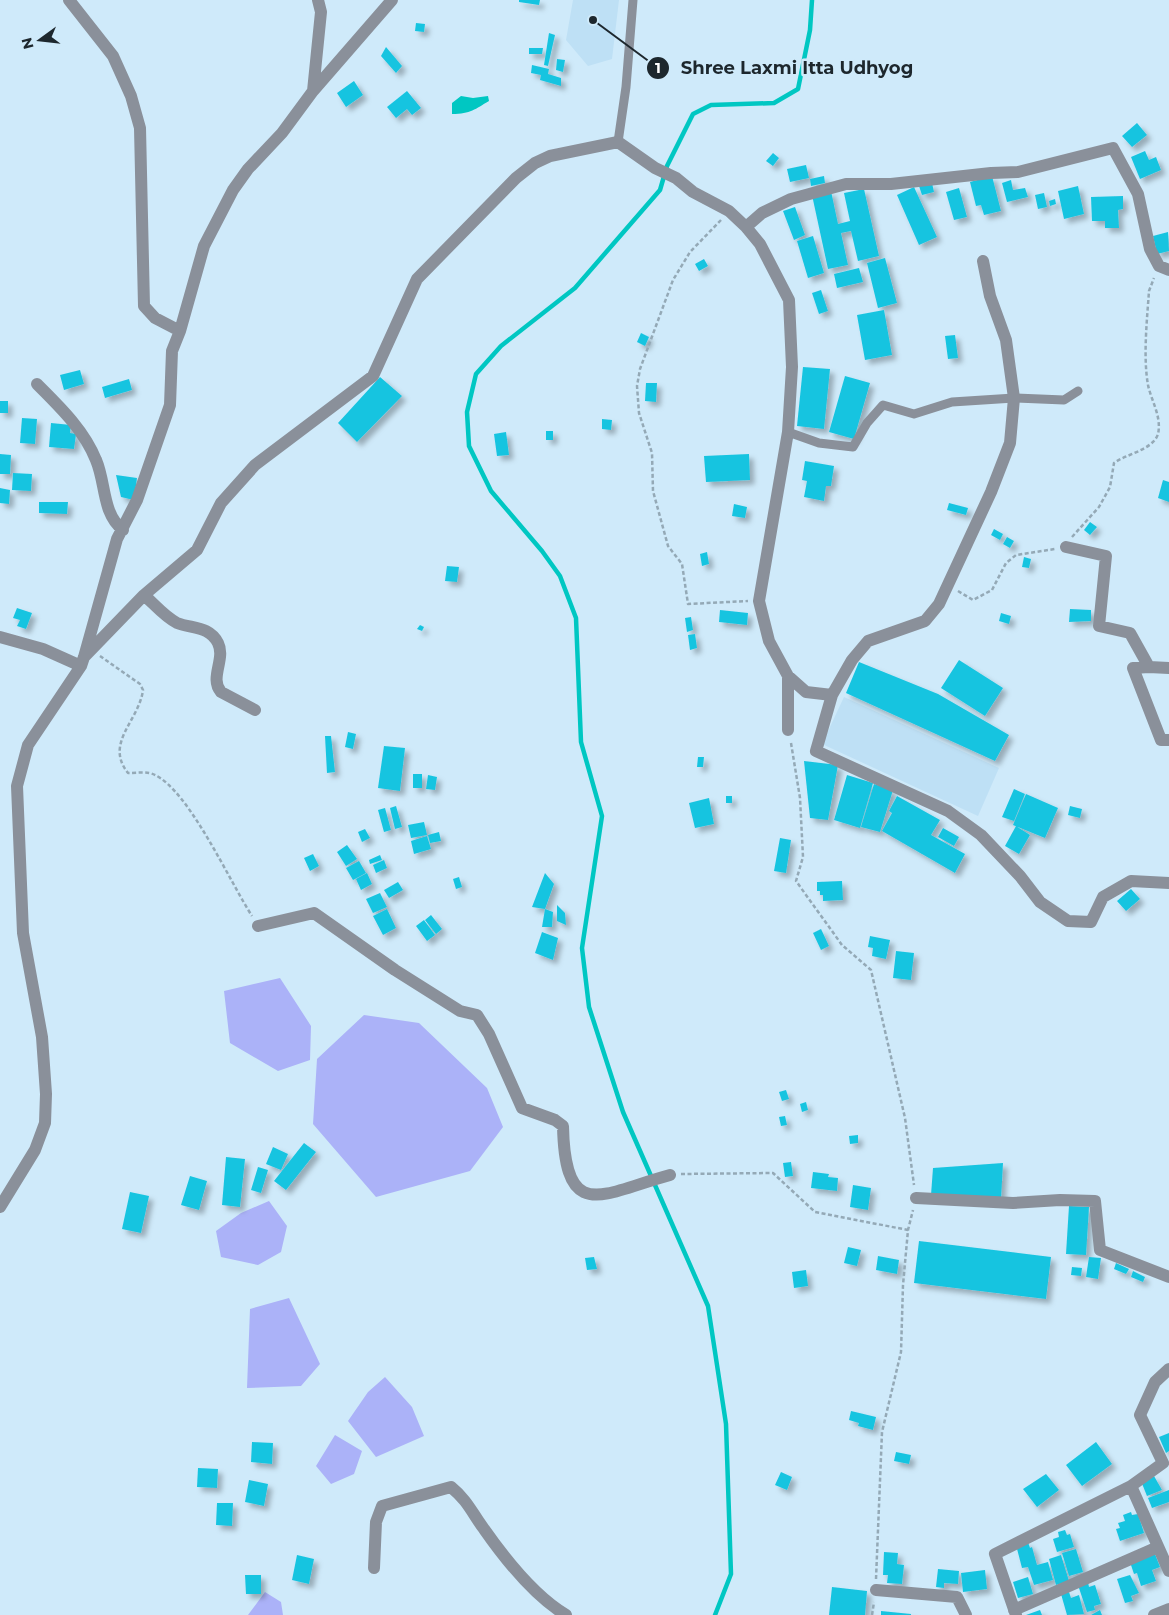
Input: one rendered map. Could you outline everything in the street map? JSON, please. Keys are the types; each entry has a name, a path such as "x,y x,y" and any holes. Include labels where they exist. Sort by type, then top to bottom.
{"street":[{"path":"69,0 113,56 131,96 140,128 142,154 144,306 155,318 180,330"},
{"path":"313,91 321,12 318,0"},
{"path":"85,657 117,539 137,500 170,405 172,351 180,330 204,246 233,190 248,169 282,133 313,91 392,0"},
{"path":"0,1207 35,1150 45,1124 46,1094 42,1038 23,933 17,786 28,744 85,657 144,595 197,550 220,503 255,466 372,376 417,279 516,178 535,162 550,156 618,142 655,168 676,178 693,192 729,212 746,227 760,244 790,300 792,367 788,432 759,601 769,641 788,676 806,692 832,695"},
{"path":"746,227 762,213 810,192 846,184 891,184 991,173 1018,172 1113,148 1138,194 1150,249 1164,268"},
{"path":"983,261 990,296 1006,340 1014,398 1010,443 991,492 939,604 926,621 868,642 852,660 832,695 816,751 948,811 981,835 1020,876 1040,902 1068,921 1091,922 1103,897 1131,881 1169,883"},
{"path":"38,384 65,412 87,443 96,461 112,522 123,530"},
{"path":"1066,547 1106,556 1099,626 1130,633 1149,667"},
{"path":"144,595 177,622 209,632 219,646 221,655 216,680 217,688 255,710"},
{"path":"0,637 43,650 85,657"},
{"path":"1169,668 1133,668 1161,740 1169,740"},
{"path":"788,676 788,730"},
{"path":"258,926 314,913 394,970 460,1011 476,1015 489,1034 522,1108 555,1120 563,1126 568,1172 578,1189 594,1196 610,1194 670,1174"},
{"path":"916,1198 1013,1203 1060,1200 1095,1201 1100,1250 1169,1277"},
{"path":"1158,1547 1015,1612 995,1554 1131,1486 1162,1463 1140,1415 1156,1382 1169,1368"},
{"path":"1131,1486 1169,1571"},
{"path":"374,1568 376,1522 382,1506 452,1487 465,1498 483,1529 525,1579 556,1609 566,1615"},
{"path":"876,1590 956,1597 966,1615"},
{"path":"1154,1615 1169,1608"}],"lane":[{"path":"618,142 626,87 633,0"},
{"path":"788,432 820,443 853,447 867,423 883,405 914,414 952,402 1014,398 1064,400 1078,391"}],"path":[{"path":"729,212 690,252 674,280 640,369 637,386 639,413 652,453 653,491 668,546 682,564 688,604 759,601"},
{"path":"948,585 973,600 992,590 1006,563 1016,555 1066,547 1075,533 1099,507 1110,487 1114,463 1123,456 1149,446 1158,434 1157,414 1148,384 1148,291 1164,268"},
{"path":"85,657 140,684 143,690 118,749 120,763 128,773 153,774 173,788 221,860 258,926"},
{"path":"788,730 800,798 803,857 796,881 842,946 870,970 905,1118 916,1198 908,1230 903,1285 901,1352 882,1432 876,1590 872,1615"},
{"path":"670,1174 773,1173 815,1212 908,1230"}],"shaded area":[{"path":"573,0 619,0 612,59 588,66 566,40"},
{"path":"461,96 473,98 488,96 489,101 468,112 452,114 452,103"},
{"path":"844,697 999,768 978,816 822,744"},
{"path":"280,978 311,1026 310,1060 278,1071 230,1043 224,991"},
{"path":"364,1015 419,1023 487,1088 503,1127 470,1171 376,1197 313,1124 317,1059"},
{"path":"269,1201 287,1226 281,1252 258,1265 221,1257 216,1231 241,1213"},
{"path":"289,1298 320,1364 301,1386 247,1388 250,1309"},
{"path":"385,1377 412,1407 424,1436 376,1457 348,1421 368,1392"},
{"path":"335,1435 362,1451 354,1474 331,1484 316,1466"},
{"path":"265,1592 281,1602 283,1615 248,1615"}],"building":[{"path":"519,0 540,0 539,5 519,2"},
{"path":"416,23 425,24 424,32 415,31"},
{"path":"549,33 555,35 548,66 544,65"},
{"path":"386,47 402,66 396,73 381,56"},
{"path":"529,48 543,48 542,54 529,54"},
{"path":"557,59 565,60 563,72 556,70"},
{"path":"532,65 549,69 548,74 561,78 561,86 540,80 541,75 531,73"},
{"path":"354,81 363,95 346,107 337,93"},
{"path":"407,91 421,108 412,115 407,109 396,118 387,107"},
{"path":"1137,123 1147,135 1132,147 1122,136"},
{"path":"1145,151 1149,160 1156,157 1161,170 1140,179 1131,157"},
{"path":"773,153 779,158 773,166 766,161"},
{"path":"806,165 809,178 790,182 787,169"},
{"path":"824,176 825,183 811,186 810,179"},
{"path":"992,176 1001,211 984,215 981,205 976,206 970,182"},
{"path":"1011,180 1013,190 1025,188 1028,197 1007,202 1002,183"},
{"path":"932,183 934,192 922,195 919,186"},
{"path":"1078,186 1084,214 1064,219 1058,191"},
{"path":"914,187 937,237 919,245 897,195"},
{"path":"959,188 967,217 954,220 946,192"},
{"path":"864,189 879,256 858,261 851,231 841,233 848,265 828,269 812,195 831,191 838,224 850,221 844,193"},
{"path":"1044,193 1047,207 1038,209 1035,195"},
{"path":"1123,196 1123,209 1118,210 1119,228 1105,228 1105,221 1092,221 1091,197"},
{"path":"1055,199 1056,204 1050,206 1049,201"},
{"path":"795,207 805,235 794,240 783,211"},
{"path":"1168,232 1169,251 1157,254 1153,236"},
{"path":"813,236 824,273 808,278 797,241"},
{"path":"885,258 897,303 878,308 867,263"},
{"path":"704,259 708,266 699,271 695,264"},
{"path":"859,268 863,282 837,288 834,274"},
{"path":"821,290 828,311 819,314 812,293"},
{"path":"884,310 892,355 865,360 857,315"},
{"path":"641,333 649,337 645,346 637,342"},
{"path":"955,335 958,358 948,359 945,336"},
{"path":"803,367 830,369 824,429 797,426"},
{"path":"80,370 84,384 64,390 60,375"},
{"path":"845,376 870,383 854,439 829,432"},
{"path":"380,377 402,396 357,442 338,423"},
{"path":"129,379 132,390 105,398 102,387"},
{"path":"646,383 657,383 656,402 645,401"},
{"path":"0,401 8,401 8,413 0,413"},
{"path":"22,418 37,419 35,444 20,443"},
{"path":"602,419 612,420 611,430 602,429"},
{"path":"51,423 71,425 70,433 76,434 74,449 49,447"},
{"path":"546,431 553,431 553,440 546,440"},
{"path":"506,432 509,455 497,456 494,434"},
{"path":"0,454 11,455 10,474 0,474"},
{"path":"749,454 750,480 706,482 704,456"},
{"path":"805,461 834,466 831,486 826,486 824,501 804,497 807,481 802,480"},
{"path":"13,473 32,474 31,491 12,490"},
{"path":"116,475 137,478 134,500 121,497"},
{"path":"1163,480 1169,482 1169,502 1158,498"},
{"path":"0,488 10,490 9,504 0,503"},
{"path":"39,502 68,502 67,514 39,513"},
{"path":"949,503 968,508 966,515 947,510"},
{"path":"734,504 747,507 745,518 732,516"},
{"path":"1090,522 1097,527 1090,535 1084,530"},
{"path":"994,529 1003,534 1000,540 991,535"},
{"path":"1007,537 1014,541 1010,548 1003,544"},
{"path":"707,552 709,564 702,566 700,554"},
{"path":"1024,557 1031,559 1029,568 1022,567"},
{"path":"447,566 459,567 457,582 445,581"},
{"path":"17,608 32,613 26,629 17,626 20,620 13,618"},
{"path":"1070,609 1091,610 1091,621 1069,622"},
{"path":"720,610 748,613 747,625 719,622"},
{"path":"1001,613 1011,616 1009,624 999,621"},
{"path":"691,617 693,630 687,632 685,618"},
{"path":"420,625 424,627 422,631 417,629"},
{"path":"695,634 697,648 690,650 688,635"},
{"path":"959,660 1003,688 985,716 941,688"},
{"path":"859,662 938,694 1009,735 995,761 846,693"},
{"path":"348,732 356,734 353,749 345,747"},
{"path":"325,736 331,736 335,772 327,773"},
{"path":"384,746 405,748 400,791 378,788"},
{"path":"698,757 704,757 703,767 697,767"},
{"path":"804,761 838,765 828,820 810,818"},
{"path":"413,774 422,774 422,788 413,788"},
{"path":"428,775 437,777 435,790 426,789"},
{"path":"847,775 873,783 860,828 834,820"},
{"path":"874,784 893,790 880,832 861,827"},
{"path":"1014,789 1025,794 1014,821 1002,817"},
{"path":"1026,794 1058,808 1045,838 1013,825"},
{"path":"726,796 732,796 732,803 726,803"},
{"path":"897,796 940,820 931,835 965,854 955,873 882,831 892,813 889,811"},
{"path":"709,798 714,824 695,828 689,803"},
{"path":"396,806 402,827 395,829 390,808"},
{"path":"1070,806 1082,809 1080,818 1068,815"},
{"path":"385,808 391,830 384,832 378,810"},
{"path":"424,822 427,835 411,838 408,825"},
{"path":"1016,826 1030,835 1019,854 1005,846"},
{"path":"943,828 959,837 954,846 938,837"},
{"path":"365,829 370,838 362,842 358,832"},
{"path":"439,832 441,841 430,843 428,835"},
{"path":"427,836 431,849 414,854 411,841"},
{"path":"780,838 791,840 786,873 774,871"},
{"path":"347,845 357,859 346,866 337,852"},
{"path":"313,854 319,866 310,871 304,858"},
{"path":"380,855 382,860 370,864 369,860"},
{"path":"384,860 387,868 376,873 373,865"},
{"path":"359,861 366,873 353,880 346,868"},
{"path":"367,873 372,884 361,890 356,879"},
{"path":"545,873 554,884 545,909 532,907"},
{"path":"459,877 462,887 456,889 453,879"},
{"path":"842,881 843,900 823,901 823,895 820,895 820,891 817,891 817,882"},
{"path":"398,882 403,890 389,898 384,890"},
{"path":"1131,889 1140,899 1126,911 1117,901"},
{"path":"380,893 387,907 373,913 366,899"},
{"path":"557,905 565,913 566,925 557,921"},
{"path":"387,909 396,928 383,935 373,916"},
{"path":"545,909 553,912 552,927 542,927"},
{"path":"431,915 442,929 436,934 425,920"},
{"path":"424,920 435,935 427,941 416,926"},
{"path":"821,929 829,946 821,950 813,933"},
{"path":"542,932 558,938 553,960 535,953"},
{"path":"870,936 890,940 886,959 872,956 873,948 868,947"},
{"path":"896,951 914,953 911,980 893,978"},
{"path":"786,1090 789,1099 782,1101 779,1092"},
{"path":"806,1102 808,1110 802,1112 800,1104"},
{"path":"785,1116 787,1125 781,1126 779,1117"},
{"path":"858,1135 858,1143 850,1144 849,1136"},
{"path":"304,1143 316,1152 286,1190 274,1181"},
{"path":"273,1147 288,1154 281,1170 266,1164"},
{"path":"226,1157 245,1159 240,1207 222,1205"},
{"path":"791,1162 793,1176 785,1177 783,1163"},
{"path":"1003,1163 1001,1199 931,1195 933,1168"},
{"path":"258,1167 268,1170 261,1193 251,1190"},
{"path":"813,1172 829,1174 828,1177 838,1178 837,1191 811,1188"},
{"path":"190,1176 207,1181 199,1210 181,1205"},
{"path":"853,1185 871,1188 868,1210 850,1207"},
{"path":"130,1192 149,1196 141,1233 122,1229"},
{"path":"1069,1206 1089,1207 1086,1255 1066,1254"},
{"path":"919,1241 1051,1257 1046,1299 914,1283"},
{"path":"848,1247 861,1250 857,1266 844,1263"},
{"path":"878,1256 899,1260 897,1274 876,1270"},
{"path":"594,1257 597,1269 587,1270 585,1258"},
{"path":"1089,1257 1101,1258 1098,1279 1086,1277"},
{"path":"1116,1263 1129,1269 1126,1274 1114,1269"},
{"path":"1072,1267 1082,1268 1081,1276 1071,1275"},
{"path":"806,1270 808,1286 794,1288 792,1272"},
{"path":"1133,1271 1145,1277 1143,1282 1131,1277"},
{"path":"851,1411 876,1417 873,1430 858,1426 859,1423 849,1420"},
{"path":"1169,1433 1169,1451 1166,1453 1159,1437"},
{"path":"252,1442 273,1443 272,1464 251,1462"},
{"path":"1096,1442 1112,1464 1082,1486 1066,1465"},
{"path":"896,1452 911,1455 909,1464 894,1461"},
{"path":"198,1468 218,1469 217,1488 197,1487"},
{"path":"781,1472 792,1477 787,1490 775,1485"},
{"path":"1046,1474 1059,1490 1037,1507 1023,1489"},
{"path":"1154,1476 1162,1490 1147,1496 1141,1481"},
{"path":"249,1480 268,1484 264,1506 245,1502"},
{"path":"1169,1490 1169,1502 1152,1508 1148,1498"},
{"path":"217,1503 233,1503 232,1526 216,1525"},
{"path":"1131,1512 1132,1515 1138,1514 1144,1533 1120,1541 1116,1529 1120,1528 1118,1523 1125,1521 1123,1515"},
{"path":"1065,1530 1067,1535 1070,1534 1074,1547 1057,1552 1053,1539 1059,1537 1058,1532"},
{"path":"1028,1542 1030,1548 1032,1547 1037,1565 1048,1562 1053,1580 1034,1585 1028,1567 1022,1568 1016,1545"},
{"path":"1076,1549 1083,1572 1069,1576 1062,1553"},
{"path":"884,1552 898,1553 897,1564 904,1565 902,1584 887,1583 888,1575 883,1575"},
{"path":"1155,1554 1160,1567 1152,1570 1156,1581 1141,1586 1137,1573 1134,1574 1130,1562"},
{"path":"297,1555 314,1559 309,1584 292,1580"},
{"path":"1061,1555 1069,1581 1056,1585 1049,1559"},
{"path":"938,1569 959,1571 958,1584 944,1583 944,1588 936,1587"},
{"path":"985,1570 987,1589 963,1592 961,1573"},
{"path":"245,1575 261,1575 261,1594 246,1594"},
{"path":"1130,1575 1139,1593 1131,1596 1133,1601 1125,1603 1117,1579"},
{"path":"1028,1577 1033,1594 1018,1598 1013,1582"},
{"path":"1088,1582 1089,1587 1095,1585 1101,1604 1094,1606 1095,1610 1087,1612 1078,1585"},
{"path":"832,1587 867,1591 865,1615 829,1615"},
{"path":"1069,1592 1071,1598 1079,1595 1084,1614 1067,1615 1061,1594"},
{"path":"1040,1610 1042,1615 1026,1615"},
{"path":"1100,1610 1102,1615 1091,1615"},
{"path":"881,1611 911,1614 911,1615 881,1615"}],"waterway":[{"path":"715,1615 731,1574 726,1424 708,1306 623,1112 589,1007 582,948 602,816 581,742 576,618 560,576 542,551 491,491 469,446 467,412 476,374 501,346 575,288 660,190 667,166 693,114 711,105 774,103 798,89 810,30 812,0"}],"place":[{"name":"Shree Laxmi Itta Udhyog","path":"593,20"}]}
